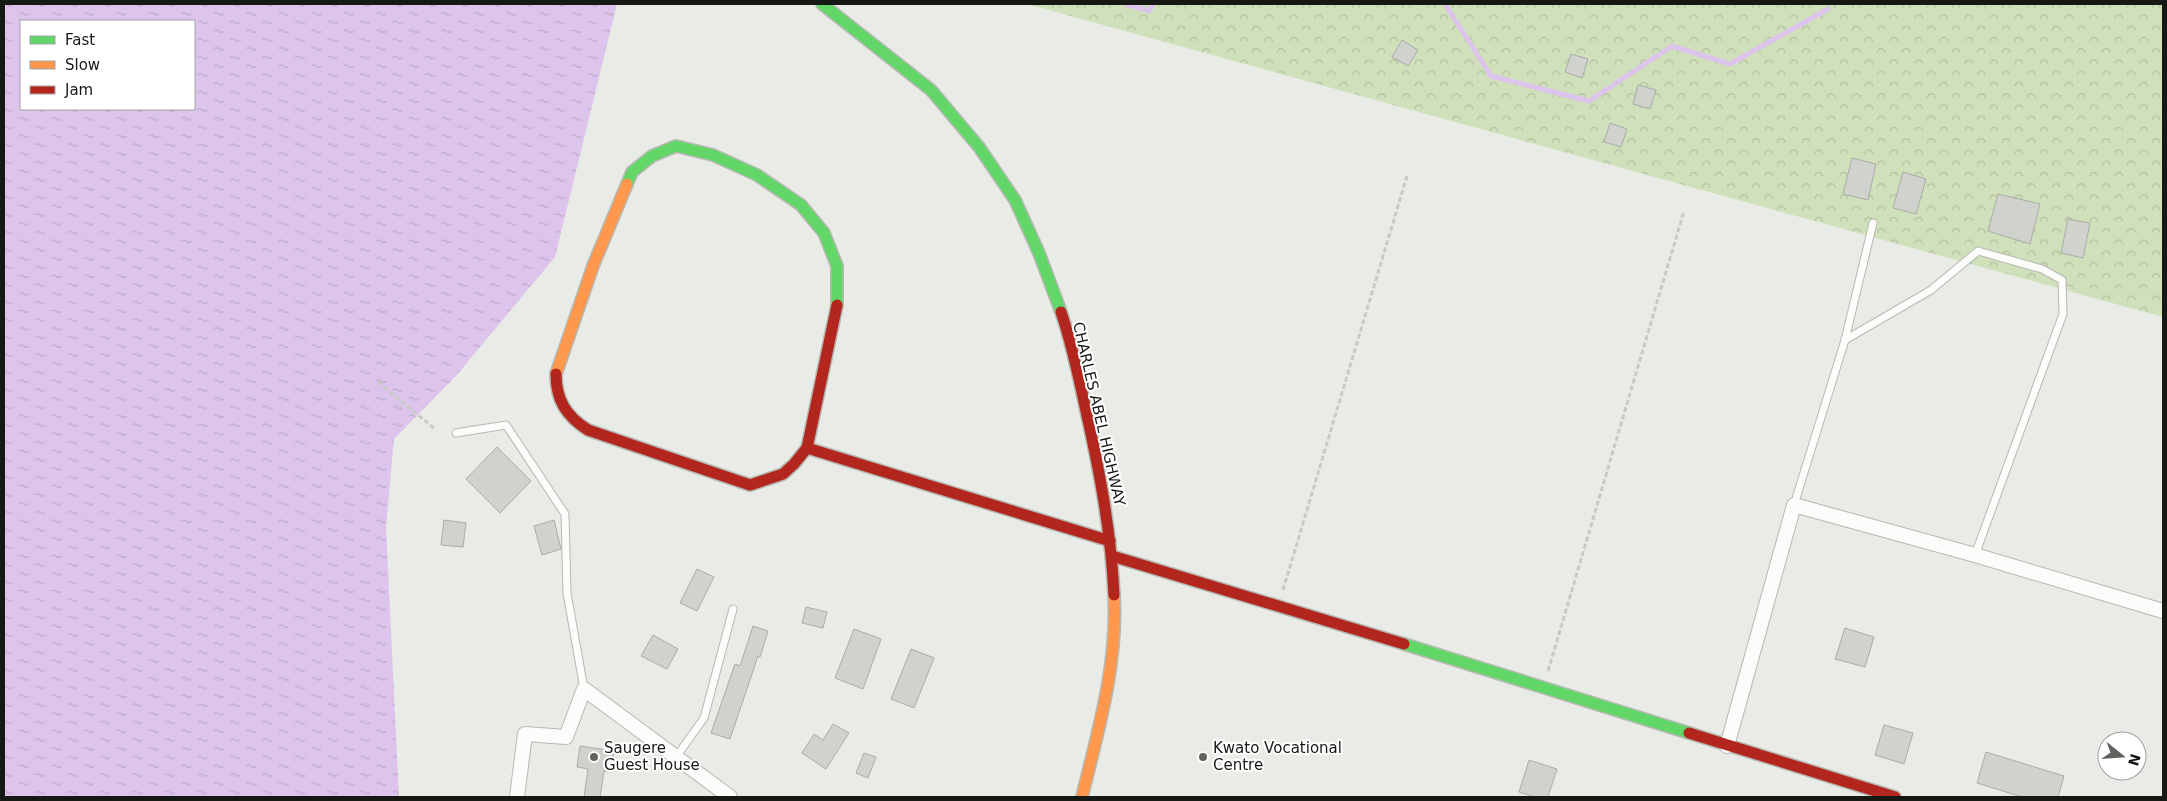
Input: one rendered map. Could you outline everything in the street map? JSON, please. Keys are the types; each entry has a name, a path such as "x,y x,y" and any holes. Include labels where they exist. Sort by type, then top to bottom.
{"street":[{"name":"CHARLES ABEL HIGHWAY","path":"822,4 930,90 979,147 1015,200 1039,253 1070,338 1103,487 1112,556 1115,610 1107,694 1082,797"},
{"path":"676,146 713,155 757,175 801,205 824,233 837,266 838,301 807,448 794,466 776,479 750,485 588,430 574,422 564,410 555,388 556,374 593,266 632,172 652,156 676,146"},
{"path":"807,448 1110,541"},
{"path":"1727,746 1794,506 1975,555 2163,611"},
{"path":"1112,556 1279,605 1892,797"},
{"path":"517,797 525,734 566,737 584,689 730,797"}],"lane":[{"path":"1794,506 1845,340 1873,224"},
{"path":"1845,340 1931,290 1978,251 2042,269 2062,280 2063,314 1975,555"},
{"path":"456,433 506,425 565,514 567,593 584,689"},
{"path":"676,757 704,718 733,609"}],"path":[{"path":"1279,605 1407,176"},
{"path":"1544,687 1684,211"},
{"path":"378,382 435,429"}],"green space":[{"path":"1027,4 2163,4 2163,317"}],"water":[{"path":"4,4 617,4 555,257 456,376 394,439 386,527 399,797 4,797"}],"building":[{"path":"1402,40 1418,50 1408,66 1392,57"},
{"path":"1571,54 1588,59 1582,78 1565,72"},
{"path":"1638,85 1656,90 1650,109 1633,104"},
{"path":"1610,123 1627,129 1621,147 1604,142"},
{"path":"1852,158 1876,164 1868,200 1843,194"},
{"path":"1903,172 1926,179 1916,214 1893,208"},
{"path":"1998,194 2040,204 2030,244 1988,231"},
{"path":"2068,219 2090,223 2083,258 2061,253"},
{"path":"497,447 531,481 500,513 466,479"},
{"path":"444,520 466,523 463,547 441,545"},
{"path":"554,520 561,549 542,555 534,526"},
{"path":"697,569 714,577 697,611 680,603"},
{"path":"806,607 827,612 823,628 802,623"},
{"path":"753,626 768,631 730,739 711,733 735,664 740,666"},
{"path":"1845,628 1874,637 1865,667 1835,659"},
{"path":"854,629 881,639 863,689 835,678"},
{"path":"653,635 678,649 667,669 641,656"},
{"path":"911,649 934,658 914,708 891,699"},
{"path":"833,724 849,733 826,769 802,753 814,734 823,740"},
{"path":"1884,725 1913,733 1904,764 1875,755"},
{"path":"580,746 614,751 611,772 604,771 600,797 584,797 588,769 577,767"},
{"path":"1986,752 2064,776 2058,797 2022,797 1977,783"},
{"path":"864,753 876,757 868,778 856,773"},
{"path":"1529,760 1557,769 1548,797 1535,797 1519,792"}],"waterway":[{"path":"1126,4 1149,11 1153,4"},
{"path":"1445,4 1491,76 1589,101 1672,46 1730,64 1828,9"}],"traffic: fast":[{"path":"822,4 931,90 979,147 1015,200 1039,253 1061,312"},
{"path":"627,184 632,172 652,156 676,146 713,155 757,175 801,205 824,233 837,266 837,305"},
{"path":"1404,644 1689,733"}],"traffic: slow":[{"path":"556,374 593,266 627,184"},
{"path":"1082,797 1106,697 1110,672 1113,646 1114,595"}],"traffic: jam":[{"path":"837,305 807,448 1110,541"},
{"path":"1061,312 1075,361 1100,480 1108,525 1114,595"},
{"path":"556,374 558,392 564,407 580,425 588,430 750,485 783,474 807,448"},
{"path":"1112,556 1404,644"},
{"path":"1689,733 1895,797"}],"place":[{"name":"Saugere Guest House","path":"594,757"},
{"name":"Kwato Vocational Centre","path":"1203,757"}]}
